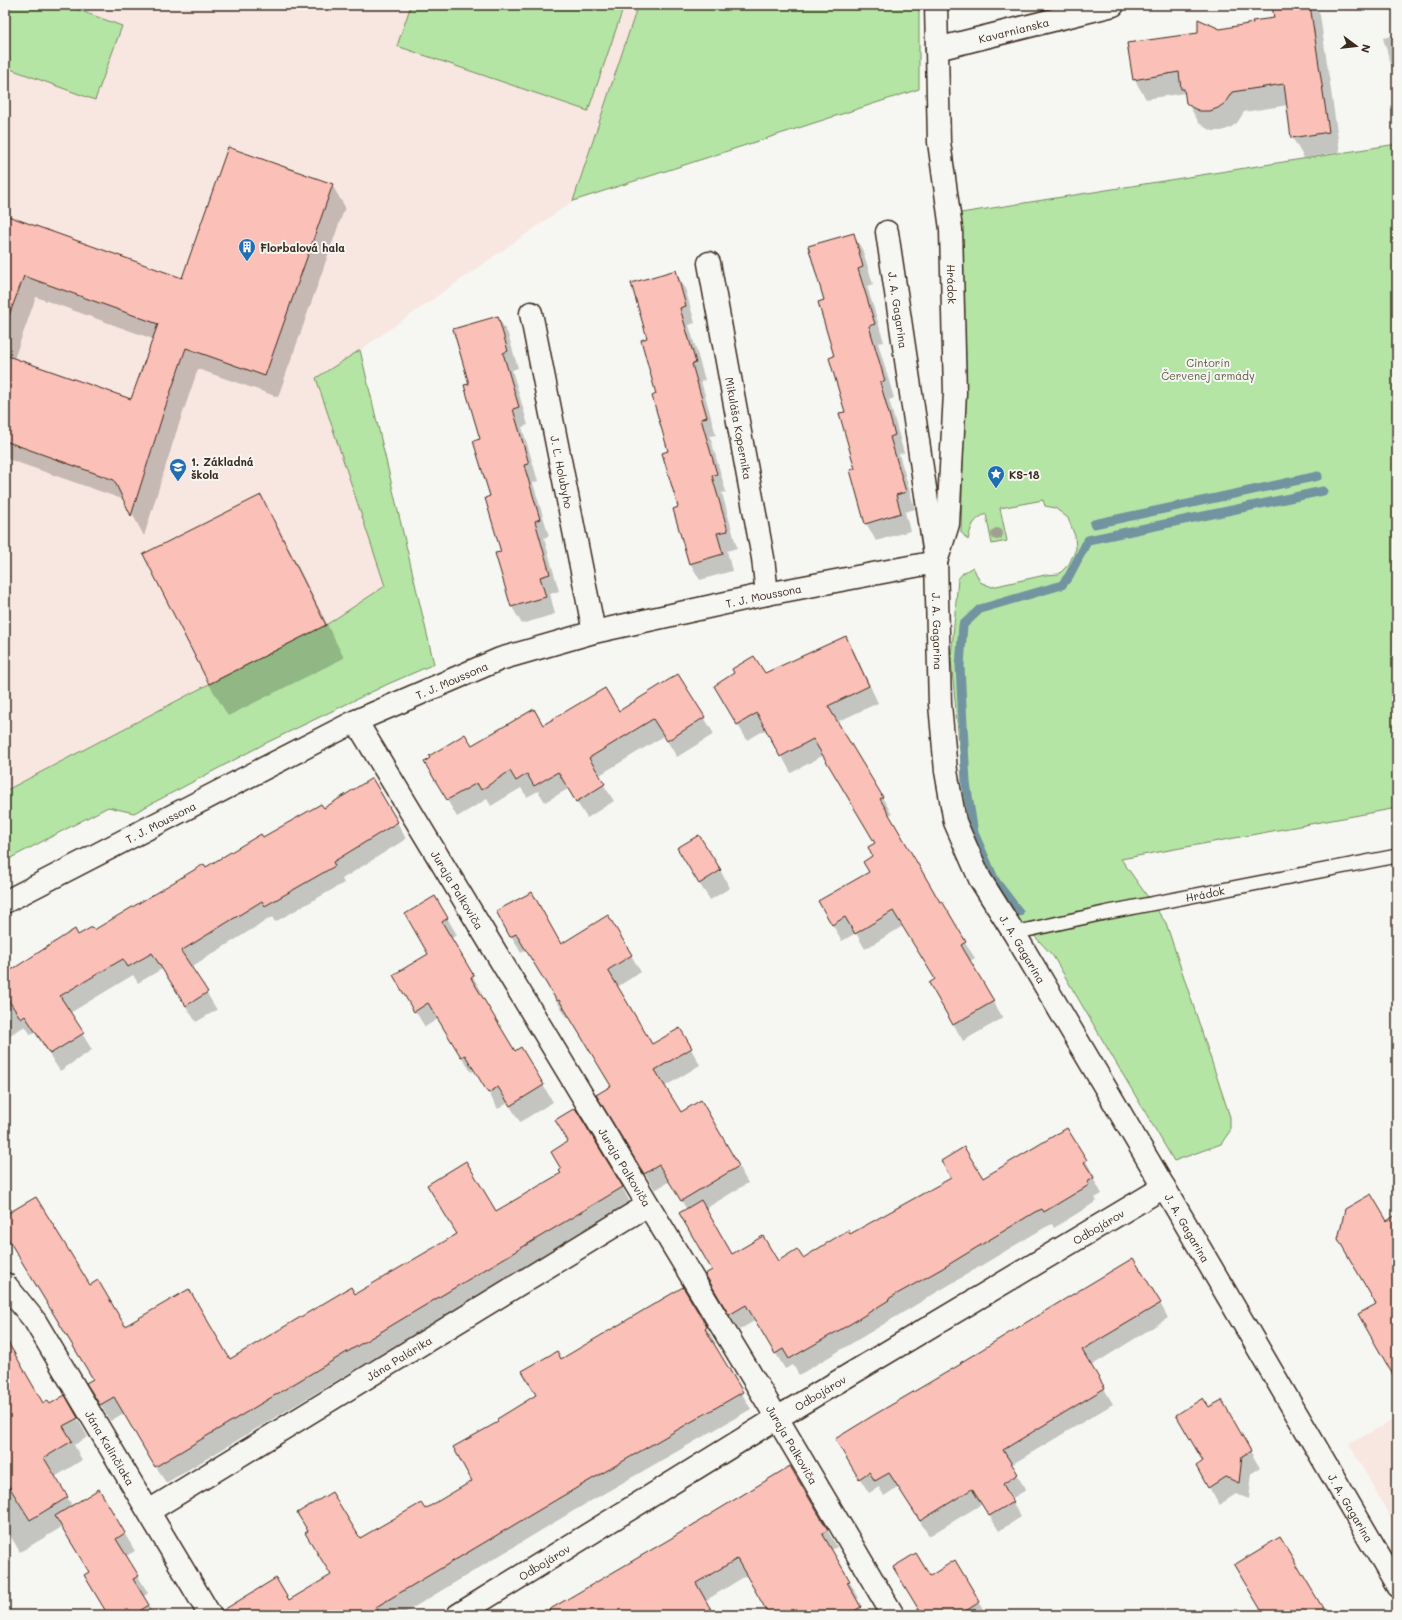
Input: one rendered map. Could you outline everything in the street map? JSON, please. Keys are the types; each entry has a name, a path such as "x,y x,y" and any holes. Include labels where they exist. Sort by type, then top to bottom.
{"street":[{"name":"Hrádok","path":"936,5 939,142 951,229 955,393 948,524 936,562"},
{"name":"Kavarnianska","path":"937,49 1113,5"},
{"name":"J. A. Gagarina","path":"886,232 936,562 942,719 946,771 955,822 980,880 1014,933 1397,1586"},
{"name":"Mikuláša Kopernika","path":"709,263 763,558 767,594"},
{"name":"J. Ľ. Holubyho","path":"531,313 594,632"},
{"name":"T. J. Moussona","path":"5,902 356,721 500,659 594,632 767,594 936,562"},
{"name":"Juraja Palkoviča","path":"356,721 777,1418 893,1615"},
{"name":"Odbojárov","path":"458,1615 777,1418 1164,1187"},
{"name":"Jána Palárika","path":"149,1512 648,1205"},
{"name":"Jána Kalinčiaka","path":"5,1284 35,1321 210,1615"}],"lane":[{"name":"Hrádok","path":"1014,933 1104,913 1397,856"}],"shaded area":[{"name":"1. Základná škola","path":"5,5 638,5 573,201 360,350 316,378 385,586 326,625 209,684 5,791"},
{"path":"1397,1418 1397,1529 1349,1444"}],"green space":[{"path":"5,5 65,5 122,26 95,100 5,67"},
{"path":"411,5 611,5 623,9 588,111 397,46"},
{"path":"638,5 919,5 919,89 573,201"},
{"name":"Cintorín Červenej armády","path":"1397,144 1397,808 1121,859 1166,923 1230,1117 1230,1131 1221,1144 1174,1161 1053,956 1015,915 965,804 951,659 958,579 963,573 973,567 980,582 992,587 1045,575 1059,574 1069,564 1076,549 1075,536 1068,518 1055,508 1045,506 1043,500 1000,508 1007,541 992,544 986,514 975,521 970,531 968,540 961,532 965,379 961,213"},
{"path":"360,350 434,664 388,684 266,743 134,813 108,807 5,861 5,791 209,684 326,625 385,586 316,378"}],"building":[{"path":"1272,5 1310,5 1329,132 1291,138 1284,84 1232,92 1225,103 1218,108 1210,111 1200,111 1186,103 1184,89 1181,89 1179,72 1133,80 1127,43 1198,33 1198,19 1220,29 1253,23 1252,21 1274,18"},
{"path":"228,147 333,184 265,376 186,348 164,411 131,516 114,480 5,441 5,355 131,399 158,324 24,276 8,318 5,318 5,215 182,278"},
{"path":"854,233 863,267 858,269 875,324 869,326 885,381 880,382 895,435 890,437 906,492 896,495 901,513 865,524 850,470 855,469 839,413 845,412 829,358 834,356 818,302 824,300 808,246"},
{"path":"676,270 686,306 680,308 696,363 692,364 707,417 701,419 717,474 712,476 728,531 717,533 723,554 689,564 673,509 678,507 662,453 668,451 652,396 656,394 641,340 647,338 631,283"},
{"path":"498,316 508,351 503,353 519,407 513,409 529,464 524,465 540,519 535,521 550,574 540,577 546,597 511,607 495,553 501,552 485,498 490,496 473,441 480,439 464,385 469,384 453,329"},
{"path":"261,495 326,625 209,684 143,554"},
{"path":"846,636 869,686 828,706 883,797 880,799 940,902 942,901 966,942 961,945 994,1001 953,1025 929,983 935,979 893,911 855,934 845,917 832,925 818,901 869,872 863,862 872,856 868,847 875,843 813,739 780,757 757,713 737,725 714,686 734,673 732,669 754,656 765,673"},
{"path":"678,674 705,717 667,741 653,719 589,758 605,784 576,802 558,772 534,786 527,774 516,781 510,771 481,790 477,783 447,800 424,762 430,758 429,756 465,734 472,745 534,709 543,725 605,688 619,711"},
{"path":"372,778 398,822 333,862 335,866 265,906 262,901 181,951 208,992 186,1006 152,953 128,967 123,959 60,996 84,1033 50,1054 25,1016 21,1019 5,995 5,974 75,929 78,935 92,927 94,930 204,864 206,867 261,834 263,837 321,804 324,808"},
{"path":"699,835 721,870 699,884 677,848"},
{"path":"532,892 561,944 608,915 632,955 608,970 652,1044 680,1028 692,1048 655,1070 681,1112 701,1100 739,1166 681,1201 659,1165 644,1174 596,1095 611,1086 559,1000 557,1001 516,934 510,937 496,911"},
{"path":"435,896 448,918 442,922 474,976 471,978 515,1051 521,1047 544,1085 510,1106 498,1087 488,1093 465,1055 461,1057 428,1003 414,1012 393,975 428,954 405,914"},
{"path":"575,1108 623,1187 155,1467 114,1397 100,1405 86,1383 93,1379 5,1234 5,1215 36,1197 90,1285 98,1280 125,1326 189,1289 230,1359 351,1287 355,1294 457,1234 427,1185 466,1161 496,1211 561,1173 559,1171 561,1169 551,1152 568,1141 555,1120"},
{"path":"1067,1128 1087,1160 1084,1162 1094,1178 1087,1182 1089,1185 1044,1212 1042,1209 1035,1212 943,1268 888,1299 889,1300 852,1323 789,1359 783,1349 775,1354 746,1305 729,1315 705,1274 712,1270 679,1213 701,1200 732,1254 763,1236 778,1261 797,1249 803,1258 848,1230 850,1234 951,1178 941,1161 964,1147 983,1178"},
{"path":"1371,1194 1387,1221 1397,1214 1397,1382 1358,1314 1376,1304 1338,1239 1345,1209"},
{"path":"1133,1258 1161,1303 1082,1350 1105,1388 1003,1450 1018,1474 1003,1484 1013,1502 989,1516 972,1489 920,1521 889,1473 875,1481 869,1472 859,1479 835,1439 961,1364 960,1363"},
{"path":"683,1287 707,1327 705,1329 743,1392 561,1497 376,1607 381,1615 222,1615 222,1611 276,1578 289,1600 331,1575 305,1533 308,1531 297,1513 332,1492 360,1538 421,1503 425,1509 472,1481 453,1447 498,1422 497,1419 536,1395 522,1371 557,1351 561,1359"},
{"path":"5,1337 43,1403 47,1400 50,1404 65,1395 78,1418 63,1426 72,1441 44,1458 68,1497 30,1520 5,1480"},
{"path":"1203,1398 1209,1407 1222,1400 1251,1451 1242,1456 1239,1483 1225,1477 1208,1488 1196,1466 1203,1461 1176,1415"},
{"path":"790,1466 828,1530 822,1533 850,1581 847,1582 861,1607 847,1615 769,1615 737,1559 696,1583 714,1615 540,1615 670,1539"},
{"path":"99,1489 125,1533 116,1539 139,1576 133,1579 149,1605 133,1615 108,1615 84,1575 89,1572 55,1516"},
{"path":"1280,1537 1327,1615 1264,1615 1234,1565"},
{"path":"916,1553 930,1576 955,1560 980,1602 959,1615 922,1615 893,1567"}],"waterway":[{"path":"1094,524 1318,476"},
{"path":"1019,912 993,878 974,833 966,783 960,666 963,625 980,609 1062,585 1069,576 1088,540 1323,491"}],"place":[{"name":"Florbalová hala","path":"247,262"},
{"name":"1. Základná škola","path":"178,482"},
{"name":"KS-18","path":"996,489"}]}
